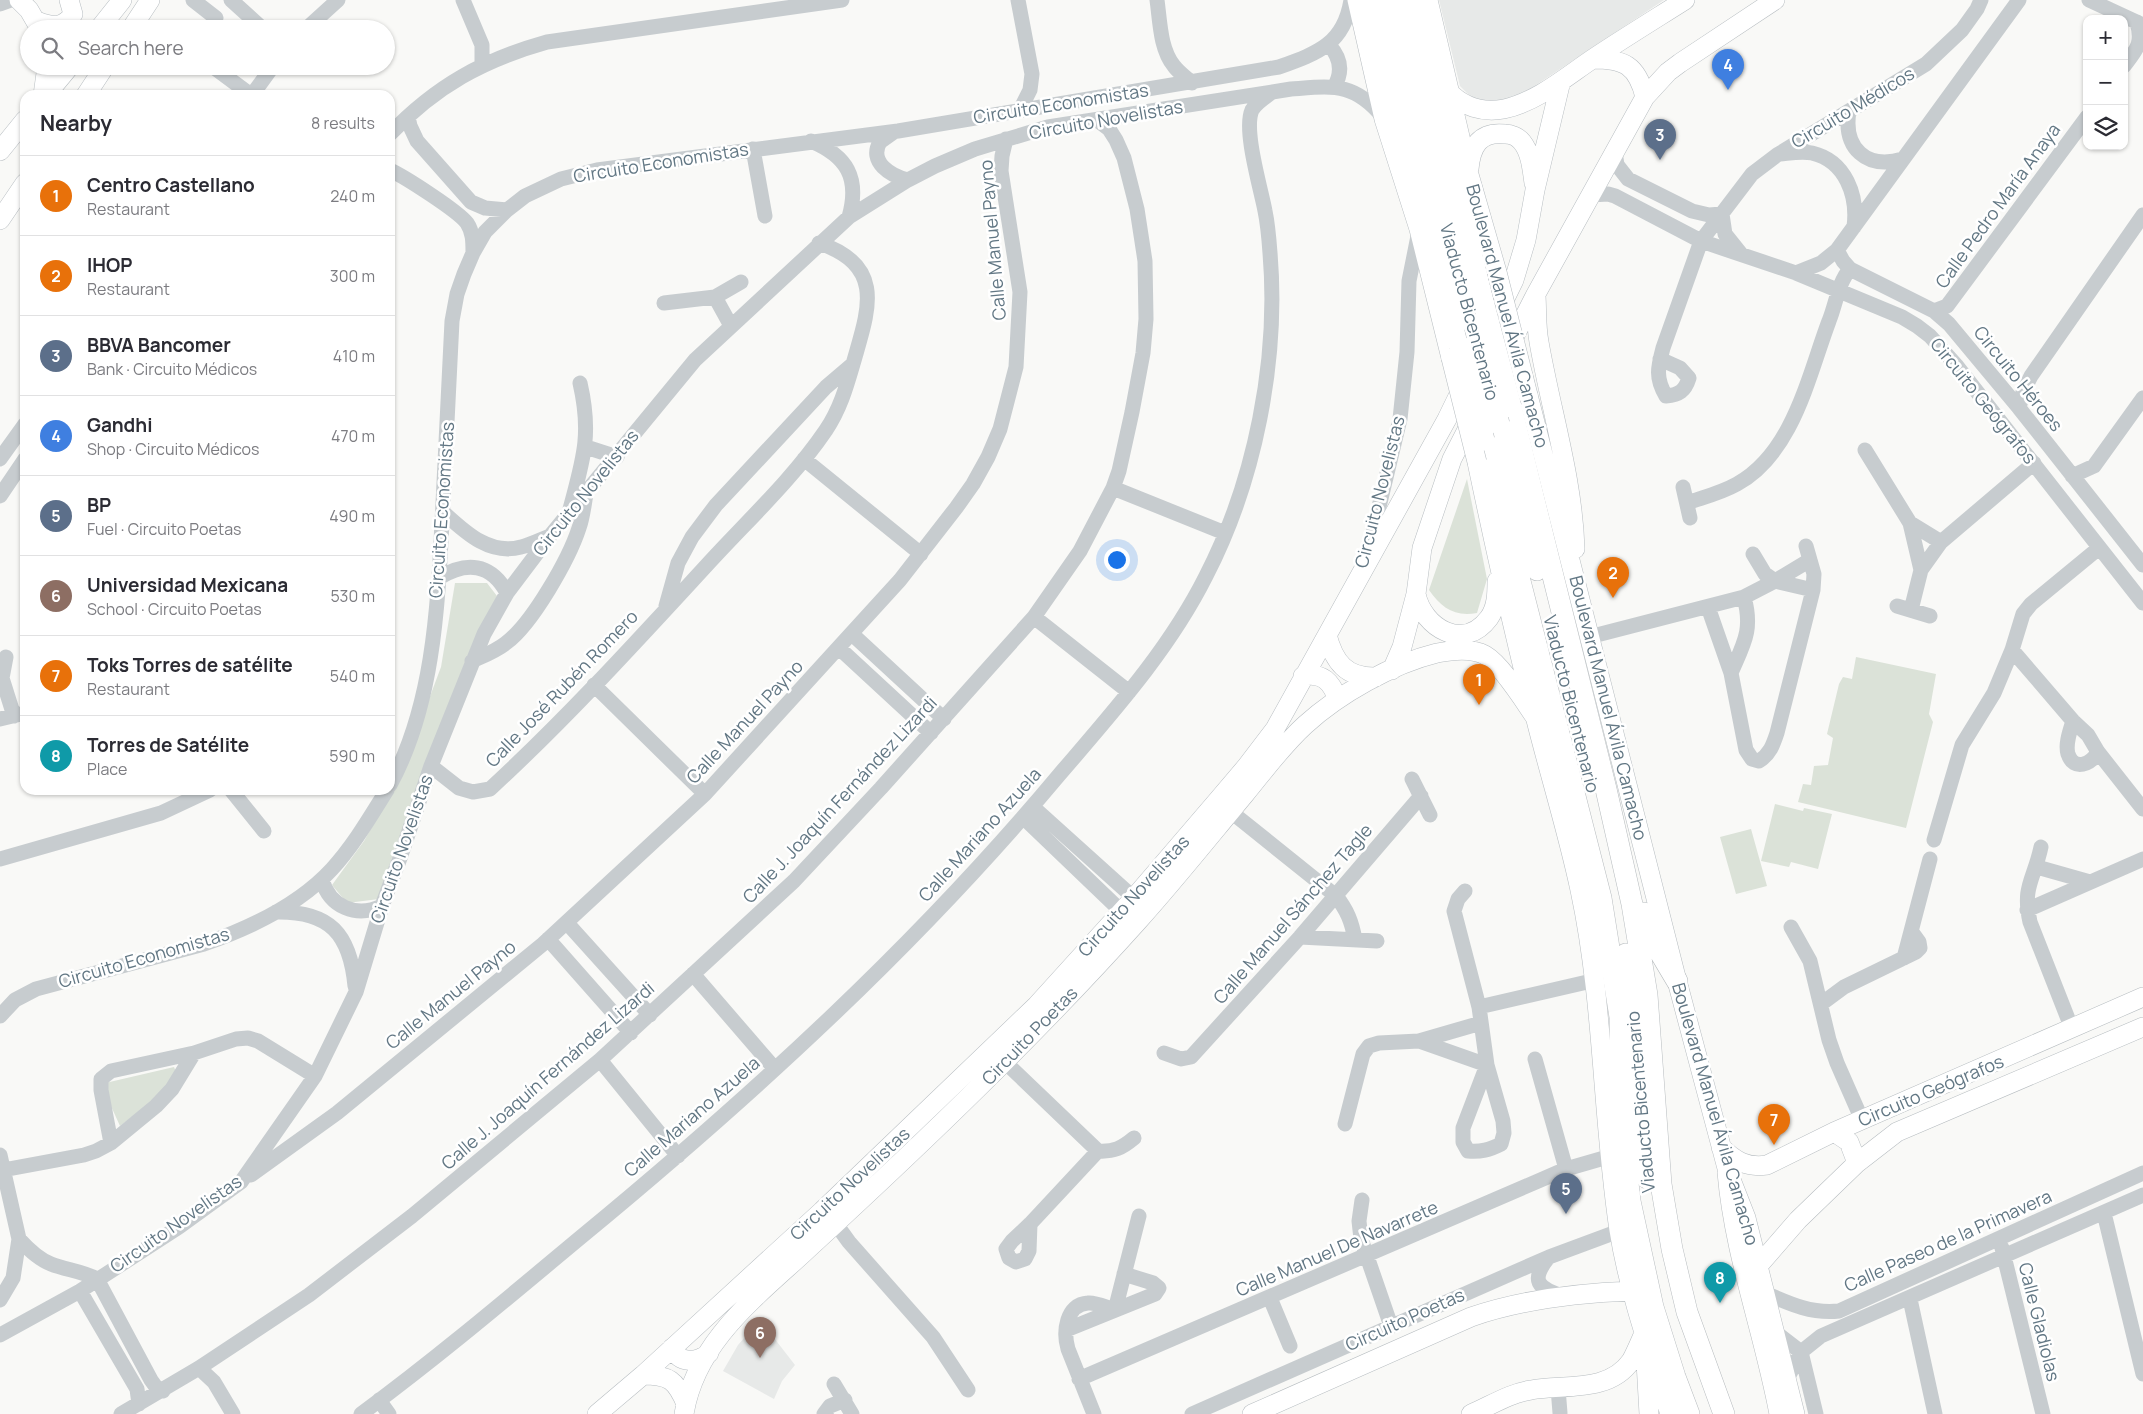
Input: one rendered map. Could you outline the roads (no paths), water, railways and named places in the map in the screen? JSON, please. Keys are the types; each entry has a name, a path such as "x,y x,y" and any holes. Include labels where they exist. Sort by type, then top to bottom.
{"highway":[{"path":"1372,0 1456,352 1484,440 1527,602 1601,898 1620,1017 1621,1120 1630,1201 1653,1307 1689,1414"},
{"name":"Viaducto Bicentenario","path":"1390,0 1442,208 1475,327 1513,409 1590,776 1620,903 1633,1011 1639,1108 1649,1195 1675,1319 1710,1414"},
{"name":"Boulevard Manuel Ávila Camacho","path":"1408,0 1484,306 1513,409 1606,789 1632,904 1646,995 1661,1184 1672,1248 1687,1312 1724,1414"},
{"path":"1606,789 1652,939 1677,981"},
{"path":"1728,1172 1731,1207 1738,1243 1780,1414"}],"main road":[{"path":"19,0 35,20"},
{"path":"69,20 73,14 70,0"},
{"path":"106,20 122,0"},
{"path":"137,20 150,0"},
{"path":"1357,0 1384,118 1456,352 1497,559 1535,717 1580,890 1596,980 1604,1100 1619,1231 1632,1292 1670,1414"},
{"name":"Boulevard Manuel Ávila Camacho","path":"1428,0 1468,171 1497,272 1513,409 1576,584 1677,981 1728,1172 1746,1218 1795,1414"},
{"path":"1448,91 1458,101 1471,107 1496,110 1517,105 1561,81 1685,0"},
{"path":"1747,18 1752,0"},
{"path":"1327,635 1334,656 1344,667 1356,674 1384,673 1402,647 1416,594 1422,548 1452,459 1536,294 1645,97 1656,83 1680,62 1775,0"},
{"path":"1593,59 1617,60 1625,64 1637,75 1645,97"},
{"path":"45,90 46,75"},
{"path":"48,90 62,75"},
{"path":"89,90 99,75"},
{"path":"1366,561 1447,419 1514,280 1526,240 1535,190 1561,81"},
{"path":"0,151 20,126"},
{"path":"1468,171 1470,154 1477,142 1485,136 1497,133 1511,134 1521,141 1527,152 1532,164 1535,190"},
{"path":"0,220 20,190"},
{"path":"1536,294 1539,340 1574,520 1576,584"},
{"path":"1416,594 1421,610 1435,626 1454,634 1473,631 1489,618 1494,607 1497,596 1497,559"},
{"name":"Circuito Novelistas","path":"596,1414 643,1375 822,1211 1037,1004 1127,905 1246,768 1275,729 1366,561"},
{"name":"Circuito Poetas","path":"685,1409 693,1384 709,1352 731,1320 748,1302 836,1224 969,1099 1005,1062 1140,919 1288,742 1320,712 1338,699 1384,673 1440,652 1456,650 1485,655 1497,666 1535,717"},
{"path":"1303,676 1318,675 1327,679 1338,699"},
{"name":"Circuito Geógrafos","path":"1721,1147 1730,1157 1742,1164 1767,1165 1834,1132 2143,997"},
{"path":"1758,1266 1798,1220 1856,1163 1897,1132 2143,1027"},
{"path":"1885,1111 1888,1123 1897,1132"},
{"path":"1834,1132 1850,1142 1856,1163"},
{"path":"1252,1414 1471,1317 1514,1304 1562,1296 1595,1292 1632,1292"},
{"path":"1470,1414 1520,1393 1597,1383 1612,1377 1624,1369 1631,1360 1644,1333"},
{"path":"1644,1333 1649,1414"},
{"path":"672,1348 677,1356 688,1361 699,1359 709,1352"},
{"path":"643,1375 664,1376 673,1382 680,1388 685,1409"}],"street":[{"path":"0,4 11,0"},
{"path":"193,0 216,18"},
{"path":"231,0 253,20"},
{"path":"316,20 338,0"},
{"path":"463,0 482,45 482,64"},
{"path":"395,129 448,85 482,64 511,52 547,42 842,0"},
{"path":"1018,0 1032,74 1030,90 1020,110"},
{"path":"1157,0 1164,47 1168,58 1175,68 1192,83"},
{"path":"1334,88 1339,78 1340,64 1338,57 1329,45 1344,24 1351,0"},
{"name":"Circuito Médicos","path":"1660,359 1680,368 1688,378 1686,388 1676,395 1666,396 1659,385 1658,371 1660,359 1701,241 1752,174 1776,155 1926,64 1962,30 1981,0"},
{"path":"1796,273 1821,264 1837,250 2019,0"},
{"path":"2089,0 2140,24 2140,43 2128,60"},
{"name":"Circuito Economistas","path":"395,775 408,748 420,710 428,671 439,578 452,321 457,294 473,253 485,232 506,210 525,196 548,184 578,174 811,141 898,131 1192,83 1279,67 1329,45"},
{"path":"224,75 244,90"},
{"path":"255,90 266,75"},
{"name":"Circuito Novelistas","path":"0,1334 97,1280 242,1182 315,1076 356,992 382,906 431,766 472,661 484,634 507,593 569,512 617,457 695,360 819,244 850,217 908,180 975,149 1048,127 1291,89 1334,88 1359,94 1370,101 1384,118"},
{"name":"Calle Mariano Azuela","path":"364,1413 487,1315 678,1156 775,1069 854,994 962,886 1028,812 1129,692 1182,618 1206,576 1238,500 1266,390 1272,332 1270,255 1266,218 1250,138 1249,124 1252,110 1271,93"},
{"path":"1848,111 1848,133 1851,143 1856,150 1868,158 1881,162 1903,159"},
{"path":"408,117 417,141 471,202 485,208 506,210"},
{"name":"Calle J. Joaquín Fernández Lizardi","path":"121,1414 163,1391 258,1331 361,1256 631,1033 794,881 944,719 1034,617 1080,551 1113,488 1132,412 1143,353 1146,319 1145,262 1138,209 1124,158 1116,140 1109,129 1097,120"},
{"name":"Calle Pedro María Anaya","path":"1934,311 1947,306 2083,122"},
{"path":"898,131 888,135 880,142 877,156 882,166 891,174 908,180"},
{"name":"Calle Manuel Payno","path":"242,1182 337,1113 548,939 705,794 900,580 973,484 988,457 1002,422 1016,367 1020,292 1001,171 1006,139"},
{"path":"811,141 834,153 847,170 854,194 850,217"},
{"path":"753,149 765,216"},
{"path":"1615,152 1617,165 1628,179 1692,211 1709,215 1722,214 1725,234 1743,255"},
{"path":"1776,155 1795,152 1812,153 1826,159 1840,169 1853,192 1854,227"},
{"path":"395,173 464,220 473,239 473,253"},
{"name":"Circuito Geógrafos","path":"1591,195 1608,194 1616,196 1701,241 1796,273 1839,290 1902,317 1930,336 1956,365 2143,603"},
{"path":"2019,408 2022,392 2031,376 2143,215"},
{"name":"Circuito Novelistas","path":"1366,561 1400,419 1407,352 1409,281 1419,229"},
{"name":"Calle José Rubén Romero","path":"431,766 459,788 473,792 490,788 594,685 804,459 840,406 865,324 868,306 866,286 859,270 848,256 819,244"},
{"name":"Circuito Héroes","path":"1837,250 1839,256 1850,269 1934,311 1949,324 2019,408 2143,565"},
{"path":"1683,487 1688,510 1738,483 1755,470 1772,452 1786,432 1798,404 1843,278 1850,269"},
{"path":"664,303 715,297 741,282"},
{"path":"715,297 731,326"},
{"name":"Calle José Rubén Romero","path":"665,609 678,563 692,537 716,505 826,388 853,364"},
{"path":"569,512 586,447 586,409 580,384"},
{"path":"2072,476 2094,466 2143,398"},
{"path":"0,459 20,431"},
{"path":"586,447 617,457"},
{"path":"1864,450 1910,523 1922,570"},
{"path":"804,459 921,554"},
{"path":"1930,616 1904,608 1922,570 1941,542 2034,463"},
{"path":"0,496 20,467"},
{"path":"1113,488 1225,533"},
{"path":"472,661 504,645 531,618 572,547 580,527 586,493"},
{"path":"443,512 464,532 489,546 519,548 550,536"},
{"path":"1910,523 1941,542"},
{"path":"1934,840 1962,745 1994,692 2012,650 2022,614 2099,548"},
{"path":"1589,636 1708,607 1744,596 1776,581 1808,553 1814,574 1813,590 1777,733 1772,748 1759,761 1752,759 1746,750 1731,673 1708,607"},
{"path":"1753,554 1765,574 1776,581 1813,590"},
{"path":"439,578 457,569 483,569 492,573 500,580 507,593"},
{"path":"1731,673 1749,626 1744,596"},
{"path":"1034,617 1129,692"},
{"path":"852,634 944,719"},
{"path":"839,648 931,733"},
{"path":"2012,650 2073,721 2088,735 2098,752 2143,809"},
{"path":"6,656 2,678 13,716"},
{"path":"594,685 705,794"},
{"path":"2073,721 2068,740 2068,753 2073,762 2083,765 2093,761 2098,752"},
{"path":"1412,779 1430,815"},
{"path":"0,859 161,813 199,795"},
{"path":"235,795 264,831"},
{"name":"Circuito Economistas","path":"2,1012 15,1000 36,989 229,936 275,912 322,880 358,836 384,795"},
{"name":"Calle Manuel Sánchez Tagle","path":"1164,1052 1181,1059 1191,1057 1300,937 1421,796"},
{"path":"1230,811 1336,896 1346,909 1353,924 1355,940"},
{"path":"1028,812 1127,905"},
{"path":"2041,847 2037,866 2029,882 2026,897 2027,910 2072,1029"},
{"path":"1904,958 1930,859"},
{"path":"2027,910 2143,859"},
{"path":"2037,866 2090,882"},
{"path":"322,880 324,888 334,901 349,910 366,911 382,906"},
{"path":"1465,891 1458,900 1454,911 1478,1007 1487,1065 1503,1121 1504,1133 1500,1144 1491,1149 1480,1152 1468,1151 1463,1142 1463,1128 1487,1065"},
{"path":"275,912 297,912 312,915 330,925 348,951 353,966 356,992"},
{"path":"567,923 650,1015"},
{"path":"1791,927 1810,961 1837,1062 1862,1120"},
{"path":"1820,1004 1844,987 1911,956 1920,948 1919,942 1911,931"},
{"path":"1300,937 1377,941"},
{"path":"548,939 631,1033"},
{"path":"694,974 775,1069"},
{"path":"1814,978 1844,987"},
{"path":"1478,1007 1596,980"},
{"path":"1345,1124 1363,1054 1368,1046 1378,1043 1419,1041 1481,1023"},
{"path":"111,1143 101,1090 101,1078 111,1071 194,1053 236,1039 248,1038 258,1041 315,1076"},
{"path":"1419,1041 1487,1065"},
{"path":"3,1170 84,1155 111,1143 156,1106 172,1089 194,1053"},
{"path":"1535,1059 1566,1170"},
{"path":"600,1060 678,1156"},
{"path":"1005,1062 1104,1151"},
{"path":"1030,1224 1028,1251 1025,1259 1016,1262 1009,1258 1006,1249 1012,1241 1104,1151 1121,1149 1134,1138"},
{"path":"0,1154 18,1239 13,1278 0,1300"},
{"name":"Calle Manuel De Navarrete","path":"1079,1379 1566,1170 1611,1156"},
{"name":"Calle Paseo de la Primavera","path":"1765,1293 1808,1310 1839,1311 2143,1172"},
{"name":"Calle Paseo de la Primavera","path":"1787,1379 1801,1352 1821,1336 2004,1258 2143,1195"},
{"path":"1362,1200 1359,1221 1360,1239 1391,1326"},
{"path":"2104,1213 2143,1374"},
{"path":"1115,1310 1139,1216"},
{"path":"836,1224 849,1242 933,1337 968,1390"},
{"name":"Circuito Poetas","path":"1192,1414 1549,1257 1619,1231"},
{"name":"Circuito Novelistas","path":"18,1239 37,1256 50,1264 88,1274 97,1280"},
{"name":"Calle Gladiolas","path":"2000,1239 2043,1414"},
{"path":"1549,1257 1538,1272 1538,1282 1544,1289 1562,1296"},
{"path":"1094,1414 1068,1349 1066,1330 1156,1294 1159,1288 1153,1283 1124,1274"},
{"path":"97,1280 151,1380 156,1387 163,1391"},
{"path":"80,1290 137,1389 139,1404"},
{"path":"1270,1298 1290,1346"},
{"path":"1910,1299 1935,1414"},
{"path":"1775,1332 1801,1352 1816,1414"},
{"path":"199,1368 214,1382 233,1414"},
{"path":"834,1384 852,1414"},
{"path":"1558,1388 1559,1414"},
{"path":"379,1400 389,1414"},
{"path":"824,1414 830,1406 845,1400"}],"place":[{"name":"Gandhi","path":"1728,90"},
{"name":"BBVA Bancomer","path":"1660,160"},
{"name":"IHOP","path":"1613,598"},
{"name":"Centro Castellano","path":"1479,705"},
{"name":"Toks Torres de satélite","path":"1774,1145"},
{"name":"BP","path":"1566,1214"},
{"name":"Torres de Satélite","path":"1720,1303"},
{"name":"Universidad Mexicana","path":"760,1358"}]}
